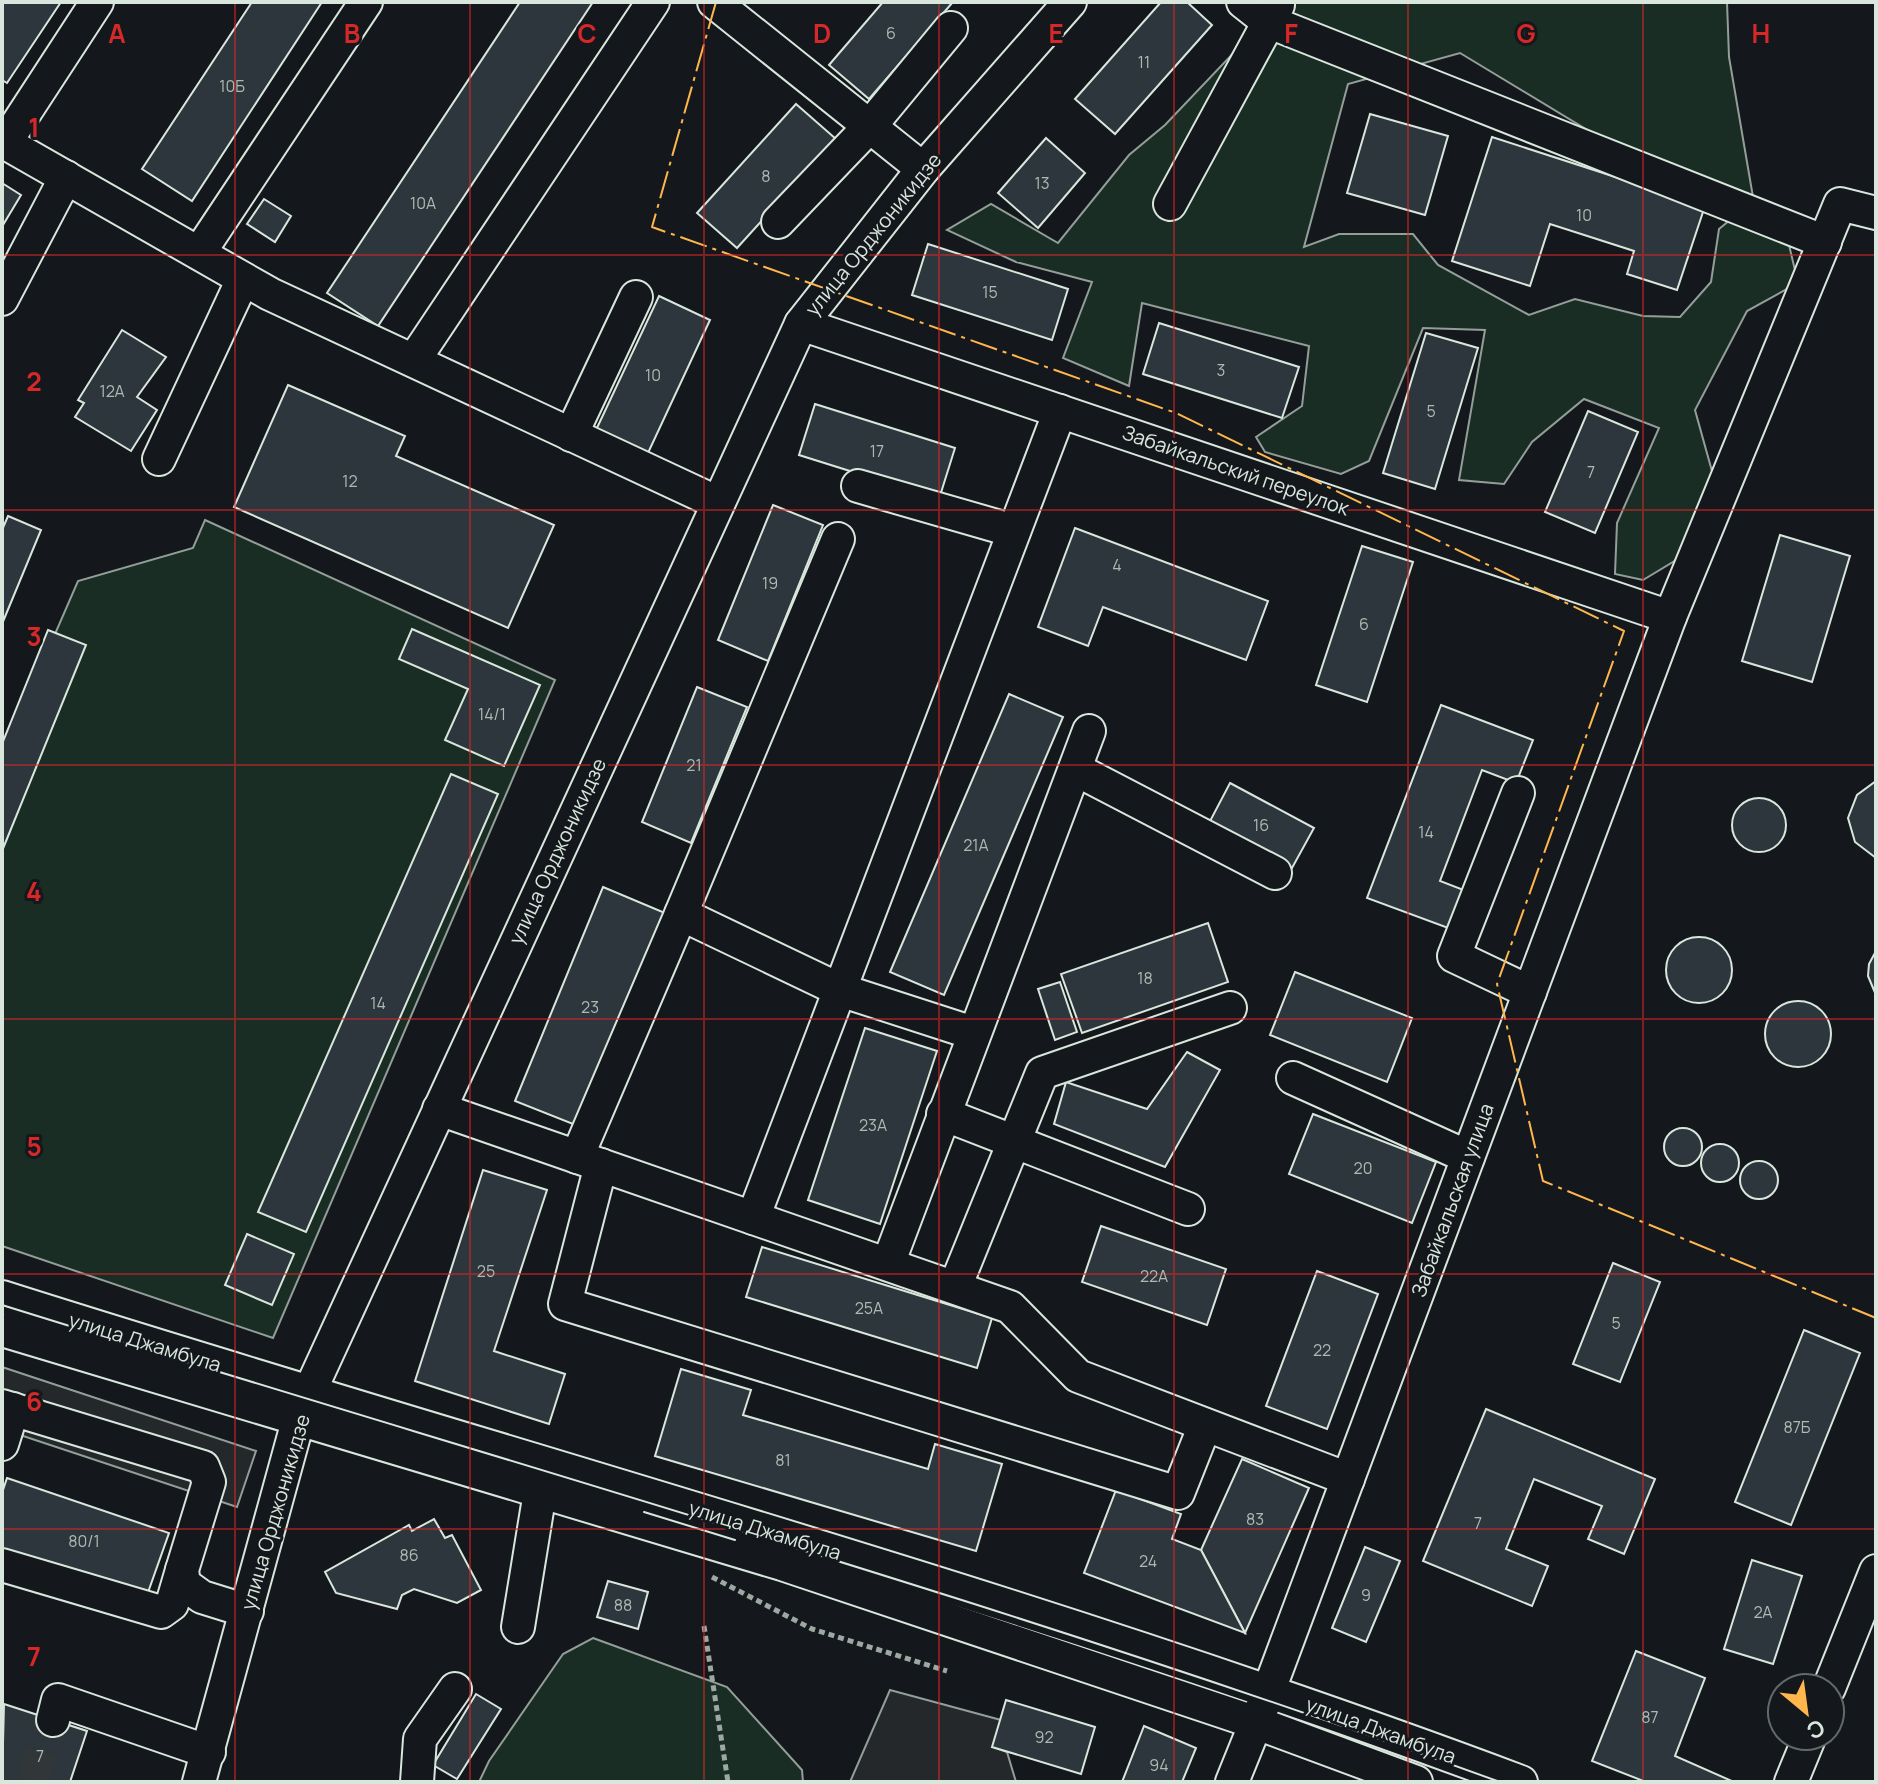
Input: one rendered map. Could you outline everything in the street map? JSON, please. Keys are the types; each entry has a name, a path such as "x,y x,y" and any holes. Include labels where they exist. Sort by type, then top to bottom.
{"street":[{"path":"97,2 4,142 243,279 716,502"},
{"path":"199,253 366,2"},
{"path":"414,360 653,2"},
{"path":"714,2 923,169"},
{"name":"улица Орджоникидзе","path":"204,1767 304,1407 716,502 801,324 923,169 1070,2"},
{"path":"1170,204 1263,8 1825,242"},
{"path":"778,222 870,126 951,28"},
{"path":"2,299 66,177"},
{"name":"Забайкальская улица","path":"1232,1782 1257,1723 1670,617 1840,204 1876,213"},
{"path":"159,459 243,279"},
{"path":"571,435 636,297"},
{"name":"Забайкальский переулок","path":"801,324 1670,617"},
{"path":"753,1218 1060,411"},
{"path":"858,486 1014,531"},
{"path":"838,539 681,914 589,1161 565,1304 1178,1493 1205,1425"},
{"path":"888,1264 1089,731"},
{"path":"1075,769 1275,873"},
{"path":"1518,793 1454,956 1530,992"},
{"path":"681,914 840,990 973,1033"},
{"path":"955,1287 1042,1073 1230,1008"},
{"path":"1293,1078 1468,1157"},
{"path":"439,1109 1010,1307 1078,1376 1348,1479"},
{"path":"943,1114 1188,1209"},
{"name":"улица Джамбула","path":"2,1297 540,1492 782,1564 1257,1723 1416,1782"},
{"name":"улица Джамбула","path":"2,1330 304,1407 951,1588 1269,1690 1521,1782"},
{"path":"2,1444 7,1408 203,1467 209,1482 172,1604 161,1612 2,1565"},
{"path":"518,1627 540,1492"},
{"path":"182,1570 189,1590 247,1611"},
{"path":"1835,1672 1876,1571"},
{"path":"417,1782 420,1739 455,1689"},
{"path":"53,1720 58,1700 204,1767"},
{"path":"1791,1782 1803,1752"}],"path":[{"path":"712,1577 812,1629 947,1671"},
{"path":"704,1626 728,1782"}],"green space":[{"path":"1262,2 1727,2 1729,57 1753,197 1614,146 1460,53 1348,84 1304,247 1339,234 1413,234 1438,265 1529,315 1575,299 1643,316 1680,317 1711,282 1719,229 1747,206 1781,211 1798,283 1747,311 1695,410 1715,482 1691,551 1643,580 1615,574 1617,523 1659,428 1584,399 1532,442 1504,484 1459,480 1485,330 1423,328 1369,461 1341,474 1265,452 1256,437 1302,406 1309,346 1142,303 1129,386 1063,358 1092,282 1016,262 947,230 991,204 1058,243 1129,155 1165,125 1243,43"},
{"path":"205,520 555,680 273,1338 2,1246 2,756 78,581 193,548"},
{"path":"593,1638 727,1687 802,1770 803,1782 479,1782 489,1761 563,1654"}],"shaded area":[{"path":"2,1367 256,1451 237,1507 2,1429"},
{"path":"890,1690 1001,1720 993,1747 1007,1752 1016,1782 850,1782"}],"building":[{"path":"2,2 61,2 7,83 2,80"},
{"path":"252,2 322,2 192,201 142,169"},
{"path":"520,2 593,2 378,326 327,293"},
{"path":"883,2 953,2 869,99 829,65"},
{"path":"1161,2 1187,2 1212,25 1115,134 1075,99"},
{"path":"796,104 836,139 737,248 697,213"},
{"path":"1370,114 1448,136 1425,215 1347,193"},
{"path":"1492,137 1705,206 1677,290 1627,274 1634,251 1550,224 1530,286 1452,261"},
{"path":"1046,138 1085,173 1038,228 998,193"},
{"path":"2,183 21,195 3,225 2,225"},
{"path":"264,199 291,216 275,242 247,224"},
{"path":"928,244 1068,289 1052,340 912,295"},
{"path":"659,296 710,320 648,453 596,430"},
{"path":"1159,323 1299,367 1282,418 1143,374"},
{"path":"122,330 166,357 137,397 157,410 131,451 75,417 84,403 78,400"},
{"path":"1426,333 1478,348 1435,489 1383,473"},
{"path":"288,385 405,436 396,456 554,525 508,628 234,507"},
{"path":"815,404 955,448 939,499 799,455"},
{"path":"1588,411 1638,432 1595,533 1545,512"},
{"path":"773,505 823,525 768,661 718,640"},
{"path":"8,516 41,530 2,624 2,530"},
{"path":"1075,528 1268,601 1246,660 1103,607 1088,646 1038,627"},
{"path":"1780,535 1850,556 1812,682 1742,661"},
{"path":"1362,546 1413,562 1367,702 1316,685"},
{"path":"412,629 540,685 504,766 445,740 468,689 399,659"},
{"path":"48,630 86,645 2,851 2,744"},
{"path":"697,687 747,707 691,843 642,822"},
{"path":"1009,694 1063,717 944,995 890,972"},
{"path":"1441,705 1533,740 1516,783 1482,770 1440,881 1474,894 1459,932 1367,898"},
{"path":"451,774 498,794 306,1232 258,1212"},
{"path":"1876,781 1876,858 1855,842 1848,818 1857,795"},
{"path":"1230,783 1314,828 1292,868 1209,823"},
{"path":"1759,798 1778,806 1786,825 1778,844 1759,852 1740,844 1732,825 1740,806"},
{"path":"603,887 665,913 578,1126 515,1101"},
{"path":"1208,923 1228,982 1082,1033 1061,974"},
{"path":"1699,937 1712,940 1722,947 1729,957 1732,970 1729,983 1722,993 1712,1000 1699,1003 1686,1000 1676,993 1669,983 1666,970 1669,957 1676,947 1686,940"},
{"path":"1876,951 1876,995 1868,976 1869,964"},
{"path":"1295,972 1412,1018 1387,1082 1270,1035"},
{"path":"1060,982 1077,1032 1055,1040 1038,989"},
{"path":"1798,1001 1821,1011 1831,1034 1821,1057 1798,1067 1775,1057 1765,1034 1775,1011"},
{"path":"865,1028 937,1051 880,1224 808,1200"},
{"path":"1187,1052 1220,1070 1165,1167 1054,1124 1066,1082 1147,1109"},
{"path":"1313,1114 1436,1162 1412,1223 1289,1174"},
{"path":"1683,1128 1697,1133 1702,1147 1697,1161 1683,1166 1669,1161 1664,1147 1669,1133"},
{"path":"1720,1144 1734,1149 1739,1163 1734,1177 1720,1182 1706,1177 1701,1163 1706,1149"},
{"path":"1759,1161 1773,1166 1778,1180 1773,1194 1759,1199 1745,1194 1740,1180 1745,1166"},
{"path":"483,1170 547,1190 494,1351 565,1374 549,1424 415,1381"},
{"path":"1101,1226 1226,1269 1207,1325 1082,1282"},
{"path":"247,1234 294,1254 272,1305 225,1285"},
{"path":"762,1247 992,1318 977,1368 746,1297"},
{"path":"1613,1263 1660,1282 1620,1382 1573,1364"},
{"path":"1317,1271 1378,1294 1327,1429 1266,1406"},
{"path":"1804,1330 1860,1353 1791,1525 1735,1502"},
{"path":"681,1369 751,1390 743,1415 928,1469 935,1444 1002,1464 976,1551 655,1456"},
{"path":"1486,1409 1655,1479 1624,1554 1588,1539 1602,1506 1534,1479 1506,1549 1548,1566 1532,1606 1423,1561"},
{"path":"1242,1459 1309,1488 1245,1633 1201,1550"},
{"path":"7,1478 169,1533 146,1598 2,1549 2,1493"},
{"path":"1116,1490 1181,1514 1172,1539 1201,1550 1245,1633 1084,1573"},
{"path":"434,1519 445,1538 452,1535 481,1590 457,1603 414,1589 402,1595 397,1609 336,1593 325,1572 409,1525 412,1531"},
{"path":"1365,1547 1400,1561 1366,1642 1332,1628"},
{"path":"1752,1560 1802,1576 1773,1664 1724,1649"},
{"path":"608,1581 648,1592 638,1629 597,1617"},
{"path":"1636,1651 1705,1678 1675,1756 1734,1782 1646,1782 1592,1761"},
{"path":"476,1694 501,1709 457,1779 433,1765"},
{"path":"1006,1700 1095,1727 1081,1774 992,1747"},
{"path":"4,1704 87,1731 70,1782 2,1782"},
{"path":"1144,1726 1196,1748 1182,1782 1122,1782"}],"tunnel":[{"path":"32,1782 53,1720"}],"tram line":[{"path":"2,1305 941,1594 1128,1654 1500,1782"},
{"path":"644,1512 735,1540"}],"power":[{"path":"716,2 652,227 1176,413 1624,631 1497,984 1543,1181 1876,1318"}]}
